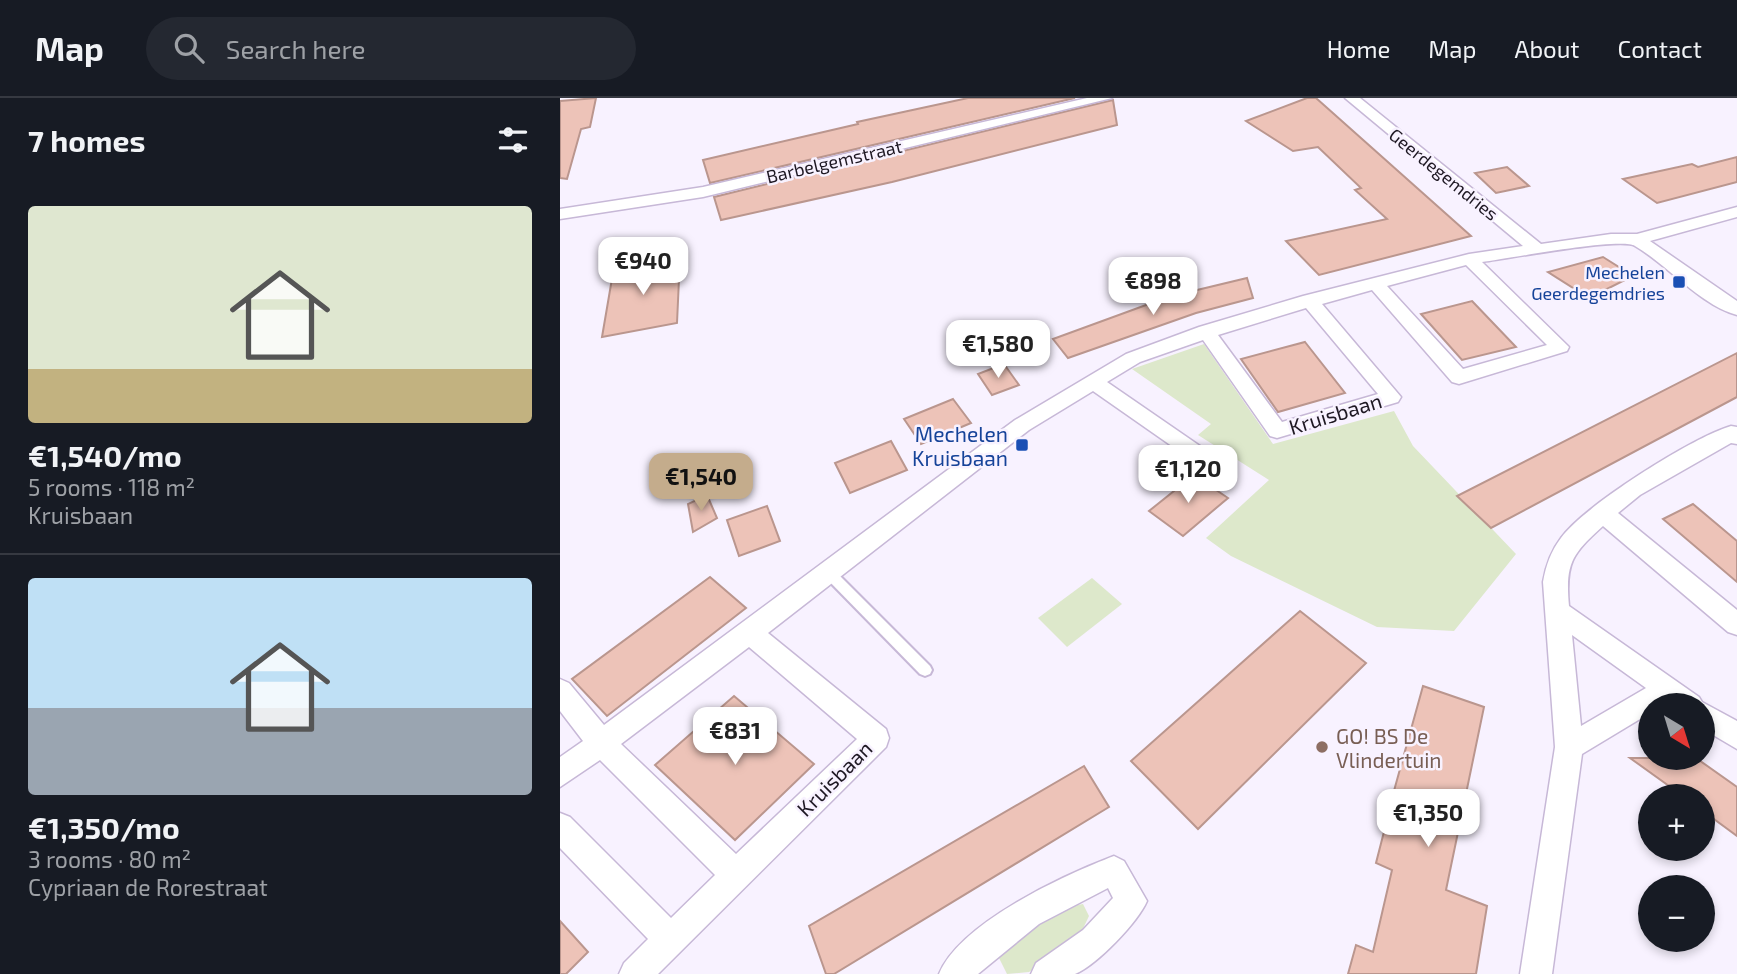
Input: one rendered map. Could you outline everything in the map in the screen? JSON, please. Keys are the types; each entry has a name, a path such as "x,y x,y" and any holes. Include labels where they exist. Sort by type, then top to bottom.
{"street":[{"name":"Barbelgemstraat","path":"560,214 703,192 1105,98"},
{"name":"Geerdegemdries","path":"1352,98 1537,249"},
{"path":"560,775 1022,425 1133,358 1206,331 1310,300 1469,259 1611,239 1637,239 1737,212"},
{"path":"1637,239 1691,280 1737,309"},
{"path":"1375,283 1459,377 1560,347 1469,259"},
{"name":"Kruisbaan","path":"1206,331 1277,431 1391,397 1310,300"},
{"path":"1093,382 1206,460"},
{"path":"1536,974 1569,747 1555,582 1558,563 1570,542 1632,489 1731,433 1737,437"},
{"path":"1604,514 1737,625"},
{"path":"1559,612 1671,693"},
{"name":"Kruisbaan","path":"635,974 876,738 749,632"},
{"path":"1569,747 1666,690"},
{"path":"560,691 602,744 736,875"},
{"path":"1715,722 1737,736"},
{"path":"560,827 670,939"},
{"path":"955,974 991,937 1074,885 1114,871 1132,901 1094,941 1047,974"}],"lane":[{"path":"829,573 925,670"}],"green space":[{"path":"1204,344 1273,444 1394,411 1413,446 1516,554 1454,631 1377,627 1231,556 1206,538 1269,480 1198,435 1211,424 1132,369"},
{"path":"1092,578 1122,604 1067,647 1038,618"},
{"path":"1083,904 1089,916 1079,937 1029,972 1007,974 999,958 1011,938 1061,908"}],"building":[{"path":"596,98 590,127 581,129 567,179 560,178 560,101"},
{"path":"968,98 1075,98 710,183 703,160 858,124 857,122"},
{"path":"1307,98 1316,98 1471,236 1319,275 1286,241 1387,219 1355,190 1361,188 1318,147 1293,151 1246,121"},
{"path":"1113,100 1117,125 892,182 721,220 714,197"},
{"path":"1737,157 1737,182 1657,203 1623,179 1692,164 1698,167"},
{"path":"1507,167 1529,186 1496,193 1475,173"},
{"path":"680,257 677,323 602,337 614,267"},
{"path":"1603,257 1633,276 1589,298 1548,272"},
{"path":"1247,278 1253,298 1196,313 1068,358 1053,339 1168,297"},
{"path":"1472,301 1516,347 1462,360 1421,314"},
{"path":"1305,342 1345,393 1278,412 1241,359"},
{"path":"1737,353 1737,397 1491,528 1457,496"},
{"path":"1004,364 1019,385 992,395 978,374"},
{"path":"953,399 971,423 921,444 904,419"},
{"path":"891,441 907,470 850,493 835,463"},
{"path":"1194,475 1228,498 1183,536 1149,511"},
{"path":"707,495 717,518 693,532 688,504"},
{"path":"1693,504 1737,541 1737,582 1663,519"},
{"path":"767,506 780,541 739,556 727,520"},
{"path":"710,577 746,608 607,716 572,679"},
{"path":"1300,611 1366,663 1198,829 1131,761"},
{"path":"1423,686 1484,707 1446,890 1487,906 1476,974 1348,974 1356,945 1373,952 1392,870 1376,863 1387,820 1380,816 1385,796 1392,798"},
{"path":"734,696 814,764 735,840 655,765"},
{"path":"1084,766 1109,807 834,974 826,974 809,926"},
{"path":"1647,770 1713,770 1737,787 1737,836 1715,820 1715,784 1666,784"},
{"path":"560,921 588,952 566,974 560,974"}],"place":[{"name":"Mechelen Geerdegemdries","path":"1679,282"},
{"name":"Mechelen Kruisbaan","path":"1022,445"},
{"name":"GO! BS De Vlindertuin","path":"1322,747"}]}
